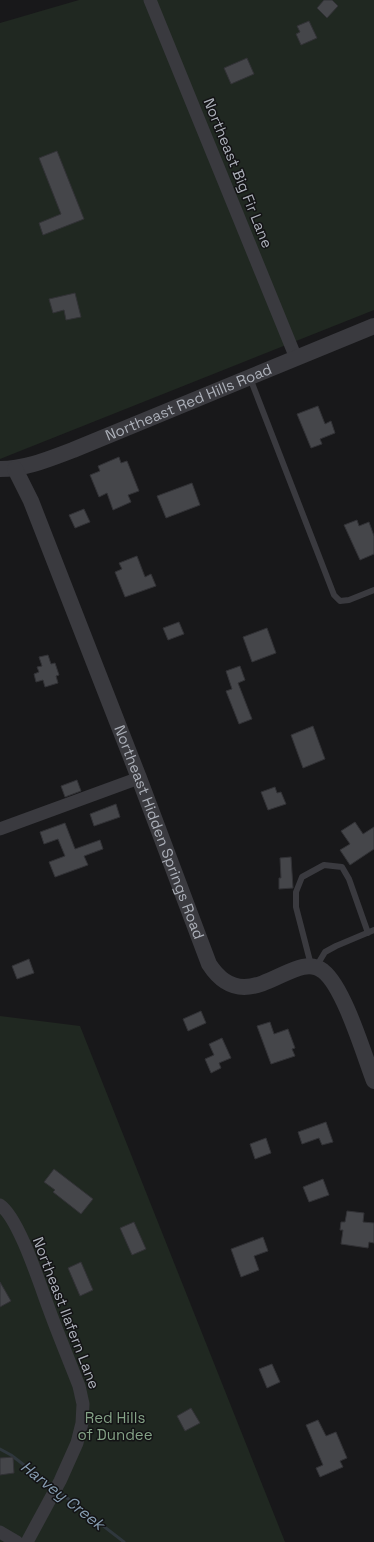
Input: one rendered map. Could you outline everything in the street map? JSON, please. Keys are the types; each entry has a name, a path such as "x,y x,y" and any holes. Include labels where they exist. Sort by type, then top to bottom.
{"street":[{"name":"Northeast Big Fir Lane","path":"150,0 296,358"},
{"name":"Northeast Red Hills Road","path":"7,469 41,462 73,450 374,326"},
{"name":"Northeast Hidden Springs Road","path":"7,469 31,501 139,778 204,954 216,974 228,984 251,987 301,968 314,966"},
{"path":"0,829 139,778"},
{"path":"314,966 325,972 337,988 374,1081"},
{"name":"Northeast Ilafern Lane","path":"2,1206 15,1226 36,1272 79,1386 83,1404 82,1423 77,1443 60,1481 27,1542"},
{"path":"0,1532 17,1542"}],"lane":[{"path":"250,377 334,595 340,601 349,600 374,590"},
{"path":"324,866 342,867 371,931 325,952 314,966 296,907 296,892 302,877 324,866"}],"green space":[{"path":"79,0 374,0 374,310 0,459 0,23"},
{"name":"Red Hills of Dundee","path":"0,1016 80,1026 285,1542 0,1542"}],"building":[{"path":"324,0 332,0 338,6 327,18 317,8"},
{"path":"309,21 317,38 301,45 296,34 300,32 297,26"},
{"path":"247,58 254,74 231,84 224,68"},
{"path":"57,151 84,219 43,235 39,223 61,214 39,158"},
{"path":"75,293 81,317 66,320 64,310 53,313 49,299"},
{"path":"318,406 325,424 331,421 335,433 320,439 322,444 311,448 297,414"},
{"path":"119,457 121,463 127,461 139,491 128,495 131,502 113,510 107,493 99,497 90,475 100,471 98,466"},
{"path":"192,483 200,505 166,518 157,496"},
{"path":"84,509 90,522 75,528 69,515"},
{"path":"357,520 359,526 369,522 374,536 374,554 360,560 344,525"},
{"path":"137,556 145,577 151,574 156,586 125,597 115,572 122,569 119,563"},
{"path":"179,622 184,634 168,640 163,628"},
{"path":"267,628 276,653 252,662 243,637"},
{"path":"48,655 51,664 55,663 59,675 56,676 58,683 45,687 43,680 36,682 34,674 39,672 37,667 42,666 39,657"},
{"path":"240,666 245,680 238,683 252,719 239,724 226,691 232,689 226,671"},
{"path":"313,726 325,759 303,768 291,735"},
{"path":"77,780 81,791 65,797 61,786"},
{"path":"275,787 277,793 281,792 286,804 268,810 261,792"},
{"path":"116,804 120,817 94,826 90,814"},
{"path":"355,822 363,834 374,827 374,849 350,865 340,850 350,844 341,831"},
{"path":"65,823 75,849 100,840 103,849 84,856 88,865 55,877 49,862 65,856 58,839 44,844 40,832"},
{"path":"291,857 293,888 279,889 279,878 281,878 280,858"},
{"path":"29,959 34,973 17,979 12,966"},
{"path":"201,1011 206,1023 188,1031 183,1019"},
{"path":"270,1022 274,1034 288,1029 295,1048 292,1049 295,1056 271,1064 257,1026"},
{"path":"222,1038 231,1058 219,1063 221,1068 211,1073 205,1059 214,1055 209,1044"},
{"path":"326,1122 333,1142 322,1145 319,1138 302,1144 298,1132"},
{"path":"266,1138 271,1153 255,1159 250,1144"},
{"path":"54,1169 93,1199 81,1214 53,1192 55,1190 44,1182"},
{"path":"323,1179 329,1195 309,1202 303,1187"},
{"path":"347,1211 364,1213 363,1222 374,1223 374,1243 369,1242 368,1248 341,1244 343,1230 340,1230 341,1222 345,1222"},
{"path":"134,1222 146,1249 132,1255 120,1228"},
{"path":"263,1237 268,1251 254,1256 259,1270 241,1277 231,1249"},
{"path":"81,1262 93,1290 80,1296 68,1268"},
{"path":"0,1282 11,1301 0,1307"},
{"path":"272,1364 280,1382 267,1388 259,1369"},
{"path":"191,1408 200,1423 185,1431 177,1416"},
{"path":"318,1420 326,1436 336,1432 347,1458 340,1461 343,1467 320,1477 316,1468 323,1465 306,1425"},
{"path":"13,1457 14,1473 0,1475 0,1458"}],"waterway":[{"name":"Harvey Creek","path":"0,1449 11,1455 54,1488"},
{"name":"Harvey Creek","path":"58,1491 124,1542"}]}
